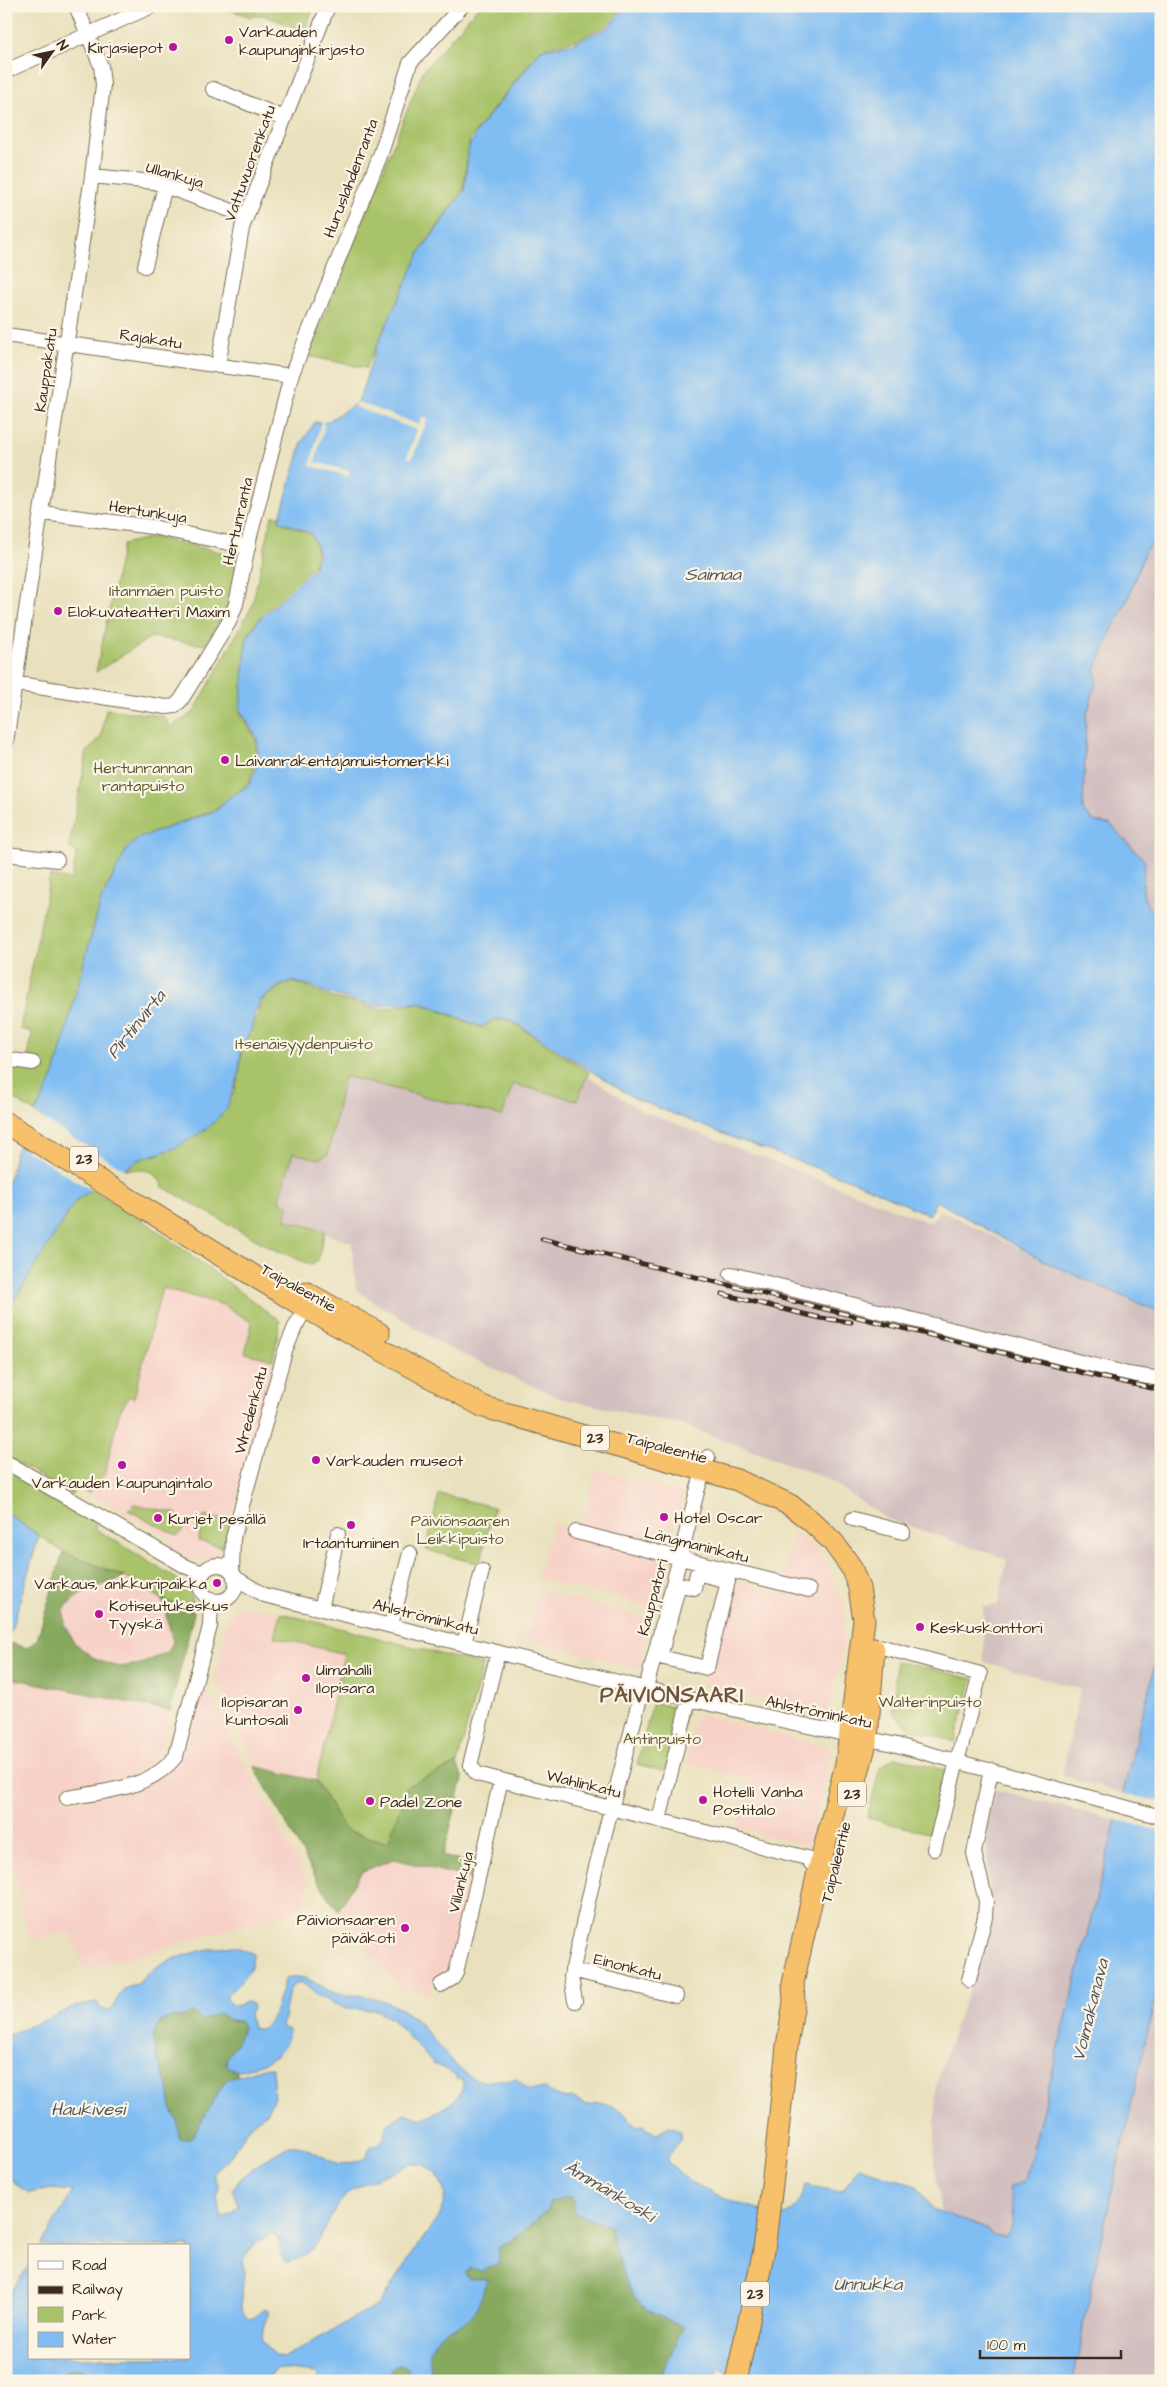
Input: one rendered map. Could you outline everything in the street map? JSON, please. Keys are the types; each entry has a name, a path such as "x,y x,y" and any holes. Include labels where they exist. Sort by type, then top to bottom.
{"highway":[{"name":"Taipaleentie","path":"6,1110 159,1212"},
{"name":"Taipaleentie","path":"6,1123 159,1212 484,1407 706,1464 787,1488 821,1510 836,1524 860,1558 873,1591 875,1619 858,1738 804,1987 794,2002"},
{"name":"Taipaleentie","path":"736,2381 750,2318 770,2205 786,2046 794,2002 793,1983 812,1865 825,1845 846,1764 858,1738"}],"street":[{"name":"Kauppakatu","path":"6,742 10,683 43,513 66,342 92,176 103,85 101,66 76,6"},
{"path":"6,70 152,6"},
{"name":"Vattuvuorenkatu","path":"218,366 246,216 328,6"},
{"name":"Huruslahdenranta","path":"291,376 380,156 410,63 462,6"},
{"path":"213,89 284,118"},
{"name":"Ullankuja","path":"92,176 154,182 246,216"},
{"path":"145,266 165,186"},
{"name":"Rajakatu","path":"6,335 66,342 291,376"},
{"name":"Hertunranta","path":"10,683 166,707 175,706 181,700 229,622 240,590 248,547 291,376"},
{"name":"Hertunkuja","path":"43,513 152,528 248,547"},
{"path":"6,854 57,860"},
{"path":"6,1058 33,1063"},
{"path":"731,1274 1128,1374 1161,1379"},
{"name":"Wredenkatu","path":"233,1575 233,1538 285,1351 309,1302"},
{"path":"6,1462 186,1568 207,1570 223,1566 233,1575 234,1588 220,1599 210,1626 180,1748 172,1762 161,1772 134,1784 67,1798"},
{"name":"Kauppatori","path":"646,1688 706,1464"},
{"path":"853,1518 903,1532"},
{"name":"Längmaninkatu","path":"576,1532 809,1590"},
{"path":"322,1609 338,1534"},
{"name":"Wredenkatu","path":"207,1570 219,1560 233,1538"},
{"path":"391,1625 410,1553"},
{"path":"207,1570 200,1579 202,1591 220,1599"},
{"path":"464,1644 482,1571"},
{"path":"697,1573 728,1581 707,1668 660,1657 679,1584 694,1588 697,1573"},
{"name":"Ahlströminkatu","path":"233,1575 264,1595"},
{"name":"Ahlströminkatu","path":"220,1599 264,1595 689,1699 858,1738 893,1744 1161,1817"},
{"path":"879,1646 980,1674 934,1849"},
{"name":"Wahlinkatu","path":"498,1652 470,1761 471,1766 478,1774 612,1807 812,1865"},
{"path":"575,2001 571,1984 572,1970 639,1702 646,1688"},
{"path":"659,1820 689,1699"},
{"path":"969,1980 986,1901 974,1853 991,1770"},
{"name":"Villankuja","path":"441,1985 453,1978 456,1973 501,1780"},
{"name":"Einonkatu","path":"572,1970 676,1996"}],"shaded area":[{"path":"1161,536 1161,918 1153,914 1145,904 1142,887 1145,861 1110,824 1100,824 1089,818 1083,810 1086,717 1097,680 1095,670 1111,632 1128,599 1145,551"},
{"path":"303,992 444,1016 483,1031 508,1024 640,1110 925,1221 932,1222 940,1210 1048,1263 1161,1313 1161,1642 1123,1793 1062,1776 1080,1689 984,1662 983,1607 998,1605 1007,1559 885,1518 826,1478 686,1426 560,1398 448,1348 356,1290 352,1243 285,1219 234,1116"},
{"path":"162,1288 224,1305 252,1323 245,1352 273,1360 253,1446 223,1545 215,1557 202,1561 193,1561 167,1548 171,1539 88,1493 104,1477 119,1413 129,1396 134,1398"},
{"path":"596,1470 683,1494 655,1607 537,1578 553,1524 580,1530"},
{"path":"794,1532 809,1543 823,1559 843,1603 844,1630 842,1651 827,1714 703,1685 728,1581 779,1592"},
{"path":"125,1577 162,1599 173,1642 168,1652 141,1664 119,1667 97,1660 74,1643 65,1624 64,1610 70,1600 84,1592"},
{"path":"538,1590 651,1619 639,1668 525,1639"},
{"path":"240,1608 258,1608 281,1613 275,1637 344,1654 316,1781 254,1766 216,1678 227,1619 235,1610"},
{"path":"6,1677 170,1711 160,1749 147,1766 124,1778 61,1790 63,1803 119,1793 182,1757 193,1727 202,1690 208,1694 308,1883 301,1909 84,1970 71,1932 29,1940 6,1826"},
{"path":"697,1714 833,1748 808,1846 738,1828 750,1779 685,1762"},
{"path":"996,1790 1116,1820 1025,2180 1009,2188 1015,2214 1005,2238 993,2236 989,2230 942,2213 934,2163 936,2086 955,2026 984,1952 989,1916 987,1822"},
{"name":"Päivionsaaren päiväkoti","path":"394,1859 472,1879 449,1967 434,1976 431,1995 402,1987 388,1975 362,1945 338,1911 361,1872"},
{"path":"1161,1972 1161,2381 1073,2381 1099,2248"}],"green space":[{"path":"219,6 315,6 304,31 263,15 251,17"},
{"path":"479,6 624,6 608,25 579,39 540,49 470,139 463,190 423,247 366,368 308,356 423,71"},
{"name":"Hertunrannan rantapuisto","path":"272,516 280,516 279,521 314,536 317,553 314,565 261,616 247,636 240,712 256,739 256,761 249,783 217,809 139,838 127,849 101,900 54,1075 43,1100 34,1112 6,1094 6,1065 26,1069 32,1032 20,1029 50,876 71,880 77,853 69,847 87,752 101,737 106,709 163,716 171,727 194,712 252,606"},
{"name":"Iitanmäen puisto","path":"153,537 239,556 233,587 224,614 205,645 151,637 96,672 123,544"},
{"name":"Itsenäisyydenpuisto","path":"291,982 310,987 326,996 382,1010 407,1004 422,1004 482,1028 495,1020 509,1020 589,1072 577,1100 513,1084 502,1116 344,1076 328,1154 319,1159 293,1153 279,1201 288,1205 286,1220 325,1231 318,1260 311,1265 271,1248 163,1187 160,1180 152,1173 143,1170 125,1169 140,1159 157,1155 234,1094 239,1075 242,1047 252,1032 261,1001 280,987"},
{"path":"92,1190 151,1226 280,1321 273,1360 245,1353 252,1323 224,1305 162,1288 134,1398 129,1396 119,1413 104,1477 88,1493 77,1486 72,1495 6,1456 6,1313 76,1200"},
{"path":"6,1467 98,1520 94,1528 179,1580 191,1595 194,1613 162,1599 125,1577 63,1552 6,1513"},
{"name":"Päiviönsaaren Leikkipuisto","path":"439,1494 494,1507 480,1564 426,1550"},
{"path":"134,1504 175,1513 185,1527 178,1536 128,1510"},
{"path":"204,1516 231,1521 222,1547 198,1541"},
{"path":"63,1552 125,1577 84,1593 64,1610 65,1624 74,1643 97,1660 119,1667 141,1664 168,1652 173,1642 162,1599 194,1613 170,1711 6,1677 6,1642 27,1648 37,1640"},
{"path":"281,1613 483,1665 457,1764 407,1786 389,1843 345,1830 316,1781 344,1654 275,1637"},
{"name":"Walterinpuisto","path":"896,1661 973,1679 955,1742 909,1728 893,1713"},
{"name":"Antinpuisto","path":"653,1702 686,1711 670,1773 637,1764"},
{"name":"Walterinpuisto","path":"896,1757 948,1771 932,1834 867,1818 880,1767"},
{"path":"457,1764 463,1779 443,1856 475,1865 472,1879 394,1859 361,1872 338,1911 318,1881 254,1766 316,1781 345,1830 388,1843 407,1786"},
{"path":"193,2012 207,2019 220,2012 231,2021 240,2021 243,2026 239,2041 226,2062 227,2066 237,2071 237,2077 226,2080 194,2134 190,2139 183,2140 179,2138 177,2120 171,2108 167,2082 158,2061 153,2035 157,2025 165,2019 181,2017"},
{"path":"572,2195 575,2213 611,2227 612,2239 623,2273 633,2295 639,2303 657,2315 684,2326 658,2381 429,2381 431,2373 430,2353 433,2343 446,2329 458,2327 487,2279 469,2279 464,2273 497,2248 514,2239 548,2210 549,2202"},
{"path":"400,2364 410,2368 407,2381 389,2381 392,2369"},
{"path":"84,2370 93,2376 92,2381 40,2381 54,2374"}],"water":[{"name":"Saimaa","path":"626,6 1161,6 1161,536 1145,551 1128,599 1111,632 1095,670 1097,680 1086,717 1083,810 1094,821 1110,824 1145,861 1143,886 1145,901 1149,908 1161,918 1161,1071 1154,1075 1161,1085 1161,1313 1048,1263 936,1201 929,1215 858,1183 736,1139 634,1098 509,1019 493,1019 482,1027 422,1003 372,1005 291,981 279,986 261,1000 254,1015 251,1031 241,1047 239,1075 226,1110 208,1128 189,1140 173,1149 140,1159 76,1200 6,1313 6,1184 18,1146 54,1075 101,900 127,849 139,838 217,810 227,799 249,785 255,771 258,751 257,738 240,710 247,638 258,621 314,568 319,553 311,533 279,521 302,442 315,422 324,423 358,402 378,343 420,252 464,191 469,147 479,128 541,50 574,43 609,27"},
{"path":"6,1513 39,1536 10,1634 6,1632"},
{"path":"1161,1642 1161,1972 1099,2248 1073,2381 755,2381 752,2378 720,2370 711,2381 658,2381 684,2326 657,2315 639,2303 633,2295 623,2273 612,2239 611,2227 575,2213 572,2196 549,2202 548,2210 514,2239 497,2248 499,2263 482,2271 470,2268 464,2273 469,2279 487,2279 478,2304 470,2318 464,2323 446,2329 433,2343 430,2353 431,2373 429,2381 407,2381 409,2368 400,2364 392,2369 389,2381 319,2381 317,2373 277,2369 268,2381 92,2381 93,2376 86,2371 74,2369 42,2381 6,2381 6,2298 28,2267 28,2360 190,2360 190,2244 42,2244 73,2191 52,2189 29,2193 6,2176 6,2036 80,2005 97,2002 101,2009 110,2011 123,1990 136,1986 148,1973 172,1959 203,1950 233,1946 253,1953 251,1967 248,1972 241,1982 227,1995 228,2001 236,2006 246,2002 252,2003 253,2009 249,2015 252,2028 260,2029 271,2020 286,1978 300,1977 335,1993 372,1997 386,2002 399,2008 416,2020 453,2062 475,2079 487,2082 499,2079 507,2081 516,2079 530,2090 544,2089 565,2099 573,2098 588,2105 600,2103 612,2106 623,2112 636,2127 643,2126 656,2134 669,2126 681,2130 680,2140 668,2157 669,2163 689,2181 747,2206 786,2216 797,2206 806,2185 841,2192 859,2167 917,2186 933,2209 989,2230 993,2236 1005,2238 1011,2225 1013,2214 1009,2188 1025,2180","holes":["294,1984 304,1984 319,1997 347,2009 376,2010 392,2019 433,2063 456,2075 456,2079 462,2079 461,2093 449,2104 422,2119 405,2113 388,2124 382,2141 371,2146 366,2158 351,2163 339,2164 302,2147 290,2146 256,2166 242,2178 232,2189 239,2205 233,2213 222,2218 217,2198 219,2187 213,2173 229,2158 248,2128 267,2112 274,2097 272,2068 266,2067 226,2080 194,2134 190,2139 183,2140 179,2138 177,2120 171,2108 167,2082 158,2061 153,2035 157,2025 165,2019 181,2017 193,2012 202,2020 220,2013 227,2019 239,2021 243,2026 240,2038 228,2057 227,2066 237,2071 255,2066 271,2059 283,2048 289,2030 282,2027 289,1991","409,2164 424,2164 437,2174 445,2193 442,2212 399,2273 380,2304 284,2357 274,2356 261,2339 269,2311 264,2309 253,2318 248,2319 242,2308 243,2262 246,2254 255,2244 270,2234 276,2235 280,2245 280,2254 286,2262 298,2259 315,2246 335,2209 348,2194 364,2184"]}],"pier":[{"path":"358,402 419,425 423,416 428,418 412,459 407,457 417,430 353,406"},
{"path":"321,422 324,423 323,432 315,462 350,471 348,476 310,466"},
{"path":"33,1113 127,1171 94,1192 16,1144"},
{"path":"1121,1793 1161,1802 1161,1831 1114,1819"}],"railway":[{"path":"542,1239 1100,1377 1161,1390"},
{"path":"722,1294 820,1318 851,1322"}],"place":[{"name":"Varkauden kaupunginkirjasto","path":"229,40"},
{"name":"Kirjasiepot","path":"173,47"},
{"name":"Elokuvateatteri Maxim","path":"58,611"},
{"name":"Laivanrakentajamuistomerkki","path":"225,760"},
{"name":"Varkauden museot","path":"316,1460"},
{"name":"Varkauden kaupungintalo","path":"122,1465"},
{"name":"Hotel Oscar","path":"664,1517"},
{"name":"Kurjet pesällä","path":"158,1518"},
{"name":"Irtaantuminen","path":"351,1525"},
{"name":"Varkaus, ankkuripaikka","path":"217,1583"},
{"name":"Kotiseutukeskus Tyyskä","path":"99,1614"},
{"name":"Keskuskonttori","path":"920,1627"},
{"name":"Uimahalli Ilopisara","path":"306,1678"},
{"name":"Ilopisaran kuntosali","path":"298,1710"},
{"name":"Hotelli Vanha Postitalo","path":"703,1800"},
{"name":"Padel Zone","path":"370,1801"},
{"name":"Päivionsaaren päiväkoti","path":"405,1928"}],"district":[{"name":"PÄIVIÖNSAARI","path":"672,1695"}],"water label":[{"name":"Pirtinvirta","path":"136,1024"},
{"name":"Voimakanava","path":"1090,2010"},
{"name":"Haukivesi","path":"88,2109"},
{"name":"Ämmänkoski","path":"610,2191"},
{"name":"Unnukka","path":"868,2284"}]}
